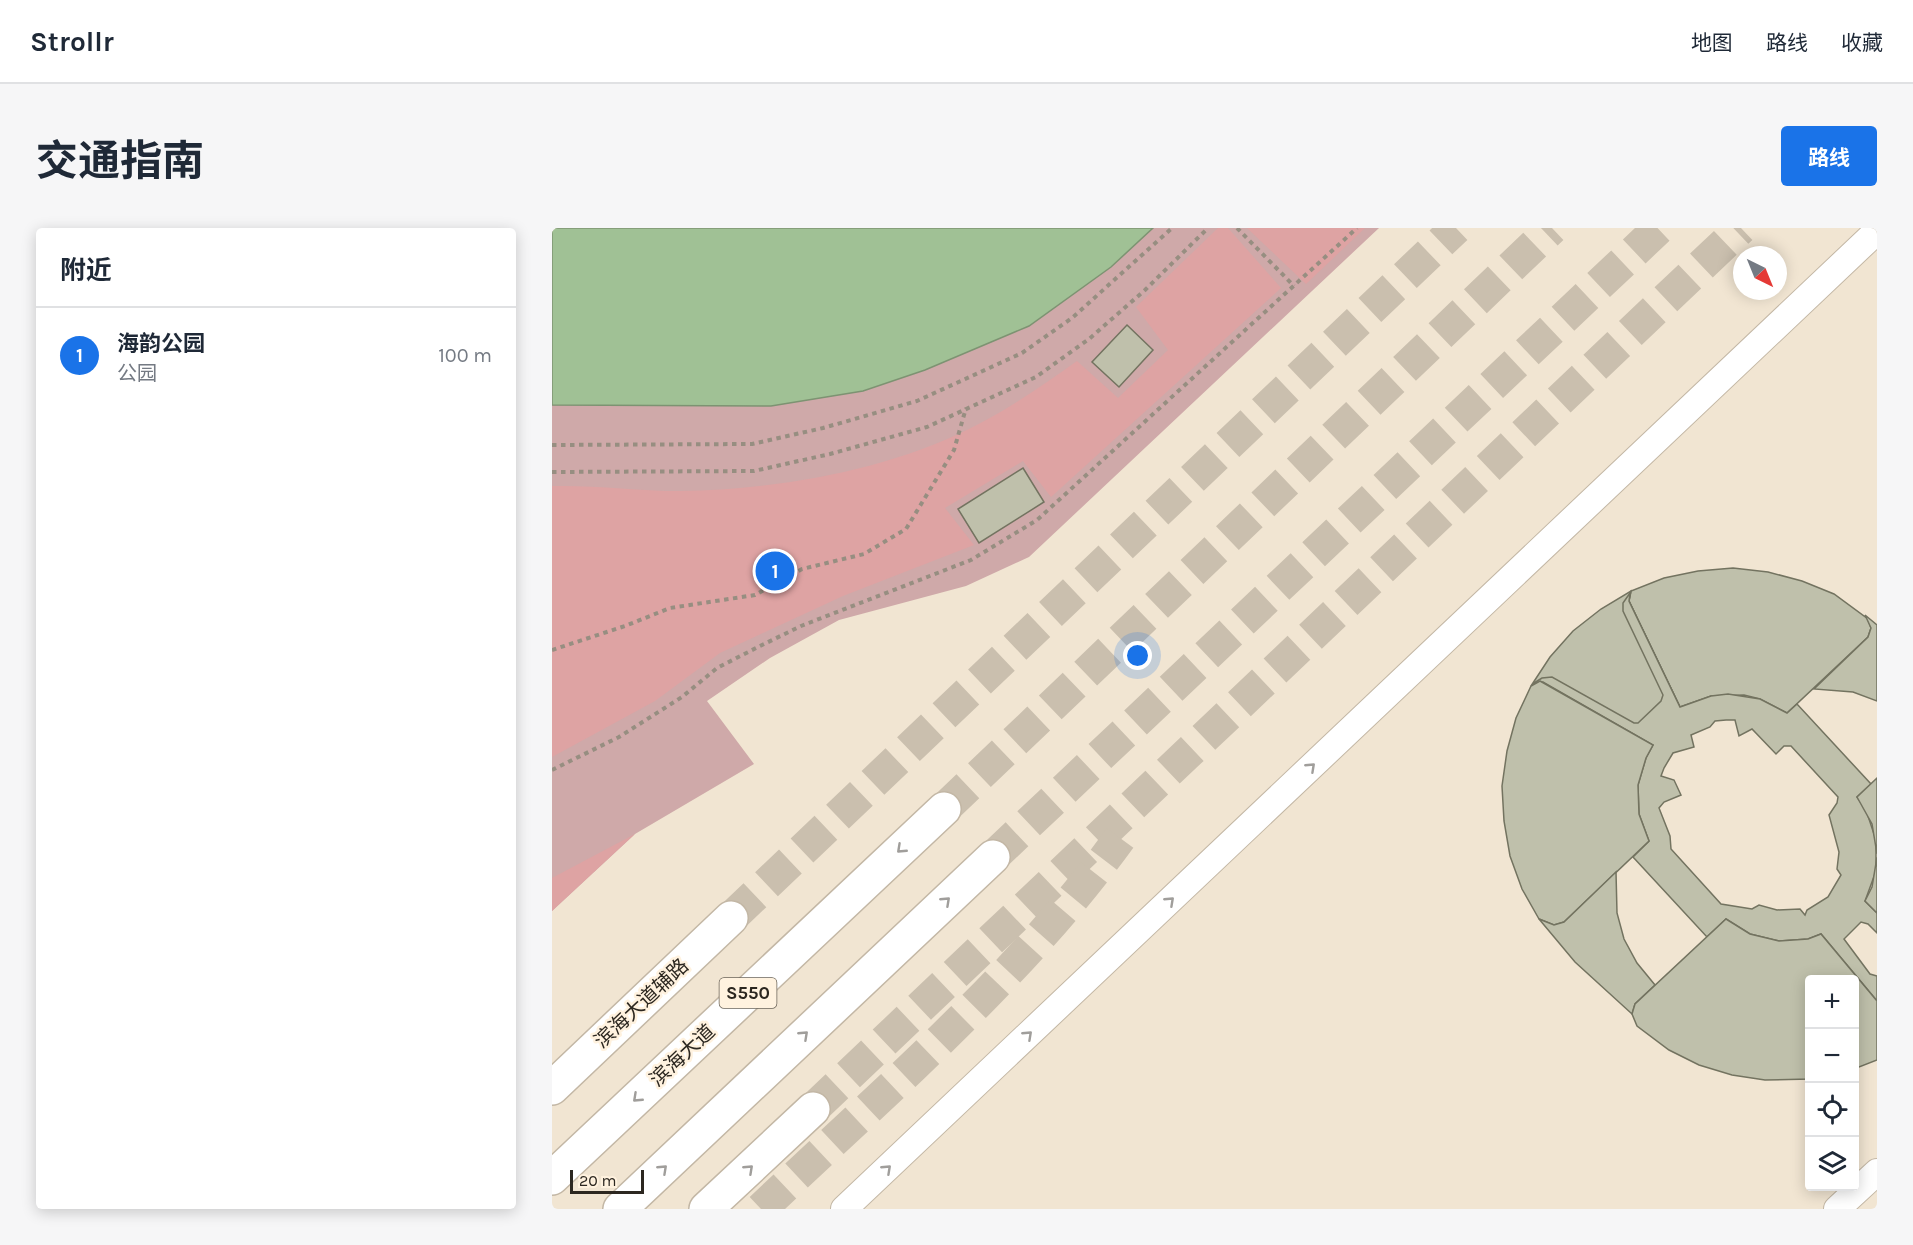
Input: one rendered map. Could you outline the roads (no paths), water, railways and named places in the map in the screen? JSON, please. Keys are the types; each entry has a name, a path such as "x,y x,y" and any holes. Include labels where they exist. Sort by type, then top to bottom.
{"main road":[{"name":"滨海大道","path":"552,1178 944,808"},
{"path":"620,1209 993,857"},
{"name":"滨海大道辅路","path":"552,1088 731,918"},
{"path":"552,1080 589,1053"},
{"path":"706,1209 813,1109"}],"street":[{"path":"844,1209 1877,231"},
{"path":"1837,1209 1877,1172"}],"tunnel":[{"path":"731,918 1456,228"},
{"path":"944,809 1552,228"},
{"path":"993,857 1659,228"},
{"path":"813,1109 1741,228"},
{"path":"761,1209 995,985 1081,889 1120,838"}],"place":[{"name":"海韵公园","path":"775,571"}]}
